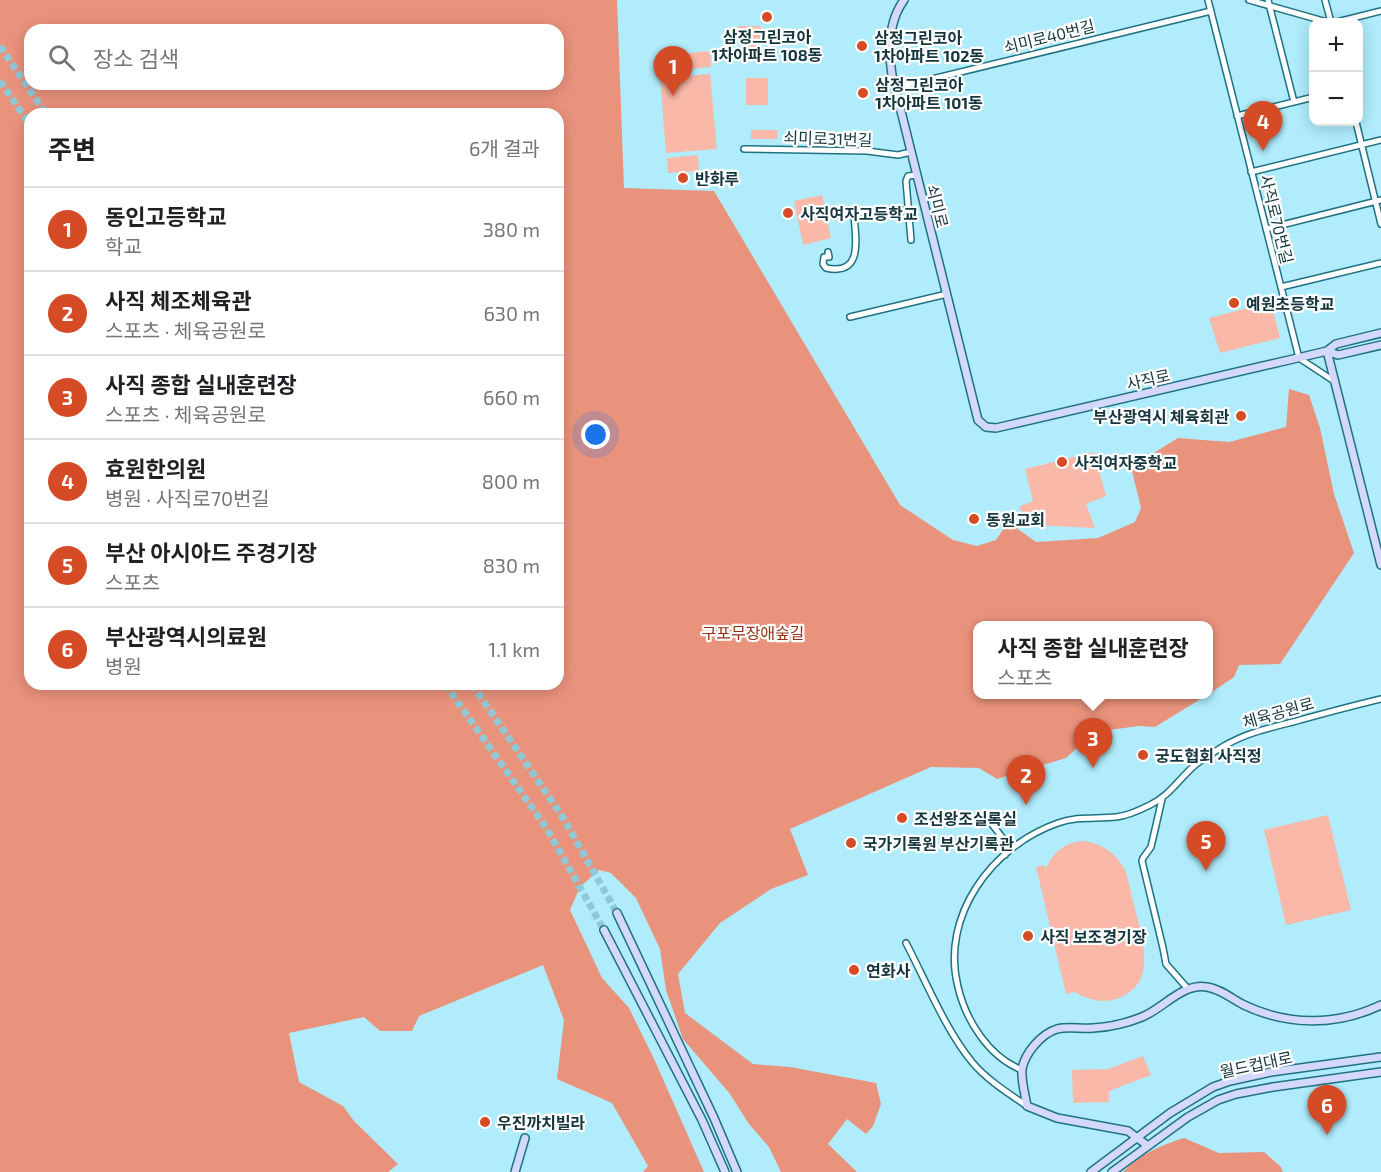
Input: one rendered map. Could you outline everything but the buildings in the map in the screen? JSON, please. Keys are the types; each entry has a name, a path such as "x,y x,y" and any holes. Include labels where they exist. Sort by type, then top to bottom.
{"main road":[{"name":"쇠미로","path":"900,1 890,36 890,59 895,88 978,420"},
{"name":"사직로","path":"978,420 986,427 996,428 1299,358 1327,351 1336,344 1381,333"},
{"name":"사직로","path":"1327,351 1338,356 1381,345"},
{"path":"1327,351 1381,565"},
{"path":"617,913 714,1118 737,1172"},
{"path":"604,930 702,1120 725,1172"},
{"path":"1148,1146 1137,1137 1118,1128 1057,1118 1027,1106 1022,1070 1030,1051 1047,1034 1057,1029 1093,1028 1124,1023 1157,1009 1179,993 1198,987 1216,990 1268,1015 1294,1020 1333,1020 1359,1014 1381,1005"},
{"name":"월드컵대로","path":"1091,1172 1194,1097 1230,1081 1271,1072 1381,1057"},
{"name":"월드컵대로","path":"1112,1172 1202,1108 1236,1094 1381,1072"},
{"path":"515,1172 525,1138"}],"street":[{"name":"사직로70번길","path":"1208,0 1299,358"},
{"path":"1249,0 1269,3 1316,18"},
{"path":"1326,0 1328,18"},
{"path":"1269,3 1294,102"},
{"name":"쇠미로40번길","path":"895,88 1211,11"},
{"path":"1353,18 1381,11"},
{"path":"1237,116 1309,98"},
{"path":"1357,126 1378,201 1381,224"},
{"path":"1251,172 1381,140"},
{"name":"쇠미로31번길","path":"744,149 867,151 898,155 911,152"},
{"path":"911,240 906,181 908,176 916,175"},
{"path":"1266,229 1378,201"},
{"path":"828,252 829,257 824,257 823,264 826,268 841,269 848,266 854,260 856,242 854,216 856,213 908,210"},
{"path":"1281,287 1381,262"},
{"path":"850,317 947,294"},
{"path":"1299,358 1334,381"},
{"name":"체육공원로","path":"1022,1070 1000,1058 980,1035 965,1010 955,969 954,954 966,907 981,880 1005,855 1030,836 1058,823 1085,817 1118,817 1162,799 1196,765 1240,737 1381,699"},
{"path":"1162,799 1151,847 1142,861 1165,961 1188,989"},
{"path":"991,823 1005,841 1005,855"},
{"path":"906,943 945,1021 961,1047 986,1076 1027,1106"}],"shaded area":[{"path":"738,26 761,26 761,52 743,53"},
{"path":"710,51 711,67 679,70 678,54"},
{"path":"675,56 676,69 658,71 657,58"},
{"path":"710,74 717,149 666,153 660,78"},
{"path":"746,78 768,78 768,105 746,105"},
{"path":"751,130 777,130 777,139 751,139"},
{"path":"698,155 699,171 668,173 667,158"},
{"path":"822,195 831,238 803,245 794,201"},
{"path":"1271,302 1280,338 1220,353 1209,318"},
{"path":"1094,452 1106,496 1086,504 1095,528 1030,525 1019,507 1033,501 1025,469"},
{"path":"1328,815 1351,910 1286,925 1264,830"},
{"path":"1084,841 1104,847 1114,855 1126,872 1144,952 1142,974 1138,984 1130,992 1107,1001 1085,997 1075,992 1066,994 1036,867 1044,865 1046,869 1056,852 1071,843"},
{"path":"1143,1056 1151,1075 1109,1091 1109,1102 1073,1103 1072,1070 1108,1069"}],"green space":[{"name":"구포무장애숲길","path":"0,0 617,0 624,188 714,191 900,505 953,540 977,546 996,540 1008,522 1036,542 1098,538 1135,522 1141,508 1131,467 1178,438 1229,442 1286,427 1289,389 1309,395 1320,428 1334,494 1354,553 1280,664 1239,665 1234,677 1213,691 1213,621 973,621 973,699 1200,699 1155,727 1139,726 1094,732 1066,758 997,779 979,768 931,767 790,829 808,875 771,889 720,923 678,974 685,1013 753,1064 790,1067 876,1083 881,1104 873,1126 866,1134 847,1119 828,1144 857,1172 781,1172 769,1147 749,1124 730,1094 683,1039 666,990 660,949 636,898 611,873 599,870 580,887 570,910 602,978 629,1008 704,1172 643,1172 648,1166 612,1103 557,1079 564,1020 543,965 419,1016 412,1031 380,1031 364,1017 289,1033 299,1082 343,1106 354,1121 398,1164 388,1172 0,1172"},
{"path":"1184,1138 1219,1153 1264,1152 1281,1167 1283,1172 1123,1172 1136,1160 1151,1151"}],"tunnel":[{"path":"0,46 24,81"},
{"path":"0,81 24,116"},
{"path":"30,90 42,108"},
{"path":"449,690 547,829 604,930"},
{"path":"476,690 562,816 617,913"}],"place":[{"name":"삼정그린코아 1차아파트 108동","path":"767,17"},
{"name":"삼정그린코아 1차아파트 102동","path":"862,46"},
{"name":"삼정그린코아 1차아파트 101동","path":"863,93"},
{"name":"동인고등학교","path":"673,96"},
{"name":"효원한의원","path":"1263,151"},
{"name":"반화루","path":"683,178"},
{"name":"사직여자고등학교","path":"788,213"},
{"name":"예원초등학교","path":"1234,303"},
{"name":"부산광역시 체육회관","path":"1241,416"},
{"name":"사직여자중학교","path":"1062,462"},
{"name":"동원교회","path":"974,519"},
{"name":"궁도협회 사직정","path":"1143,755"},
{"name":"사직 종합 실내훈련장","path":"1093,768"},
{"name":"사직 체조체육관","path":"1026,805"},
{"name":"조선왕조실록실","path":"902,818"},
{"name":"국가기록원 부산기록관","path":"851,843"},
{"name":"부산 아시아드 주경기장","path":"1206,871"},
{"name":"사직 보조경기장","path":"1028,936"},
{"name":"연화사","path":"854,970"},
{"name":"우진까치빌라","path":"485,1122"},
{"name":"부산광역시의료원","path":"1327,1135"}]}
